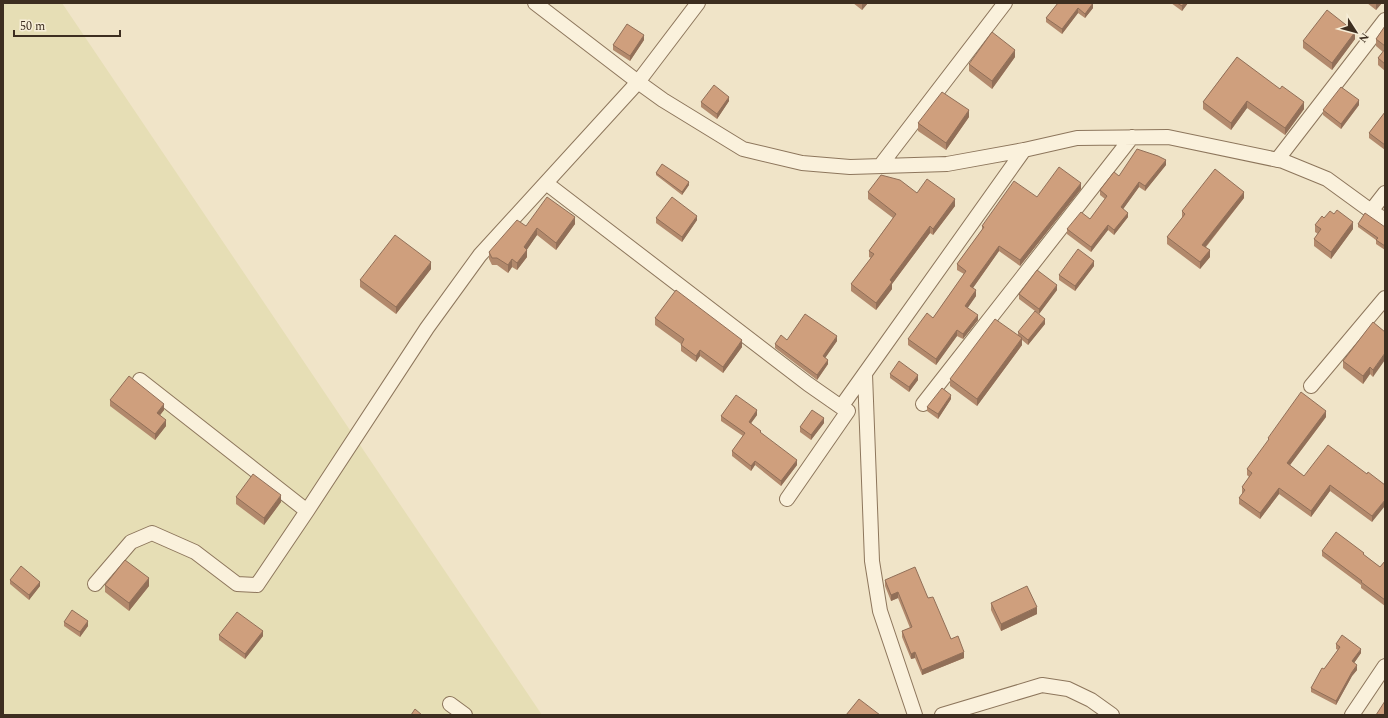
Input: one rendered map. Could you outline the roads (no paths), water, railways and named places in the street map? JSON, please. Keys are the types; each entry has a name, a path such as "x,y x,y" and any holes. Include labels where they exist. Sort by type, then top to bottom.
{"street":[{"path":"535,3 663,100 743,149 802,163 850,167 947,164 1024,150 1077,138 1168,137 1277,160 1327,179 1385,220"},
{"path":"94,584 131,542 152,533 196,552 237,584 257,585 427,328 480,255 638,82 698,3"},
{"path":"880,166 1005,3"},
{"path":"1277,160 1385,20"},
{"path":"923,404 1132,137"},
{"path":"841,407 1024,150"},
{"path":"546,183 808,384 848,411 787,499"},
{"path":"1371,211 1385,193"},
{"path":"1311,386 1385,298"},
{"path":"865,374 872,561 880,611 911,713"},
{"path":"140,380 307,511"},
{"path":"1352,715 1385,666"},
{"path":"942,715 1042,685 1068,689 1091,700 1112,715"},
{"path":"450,704 464,715"}]}
